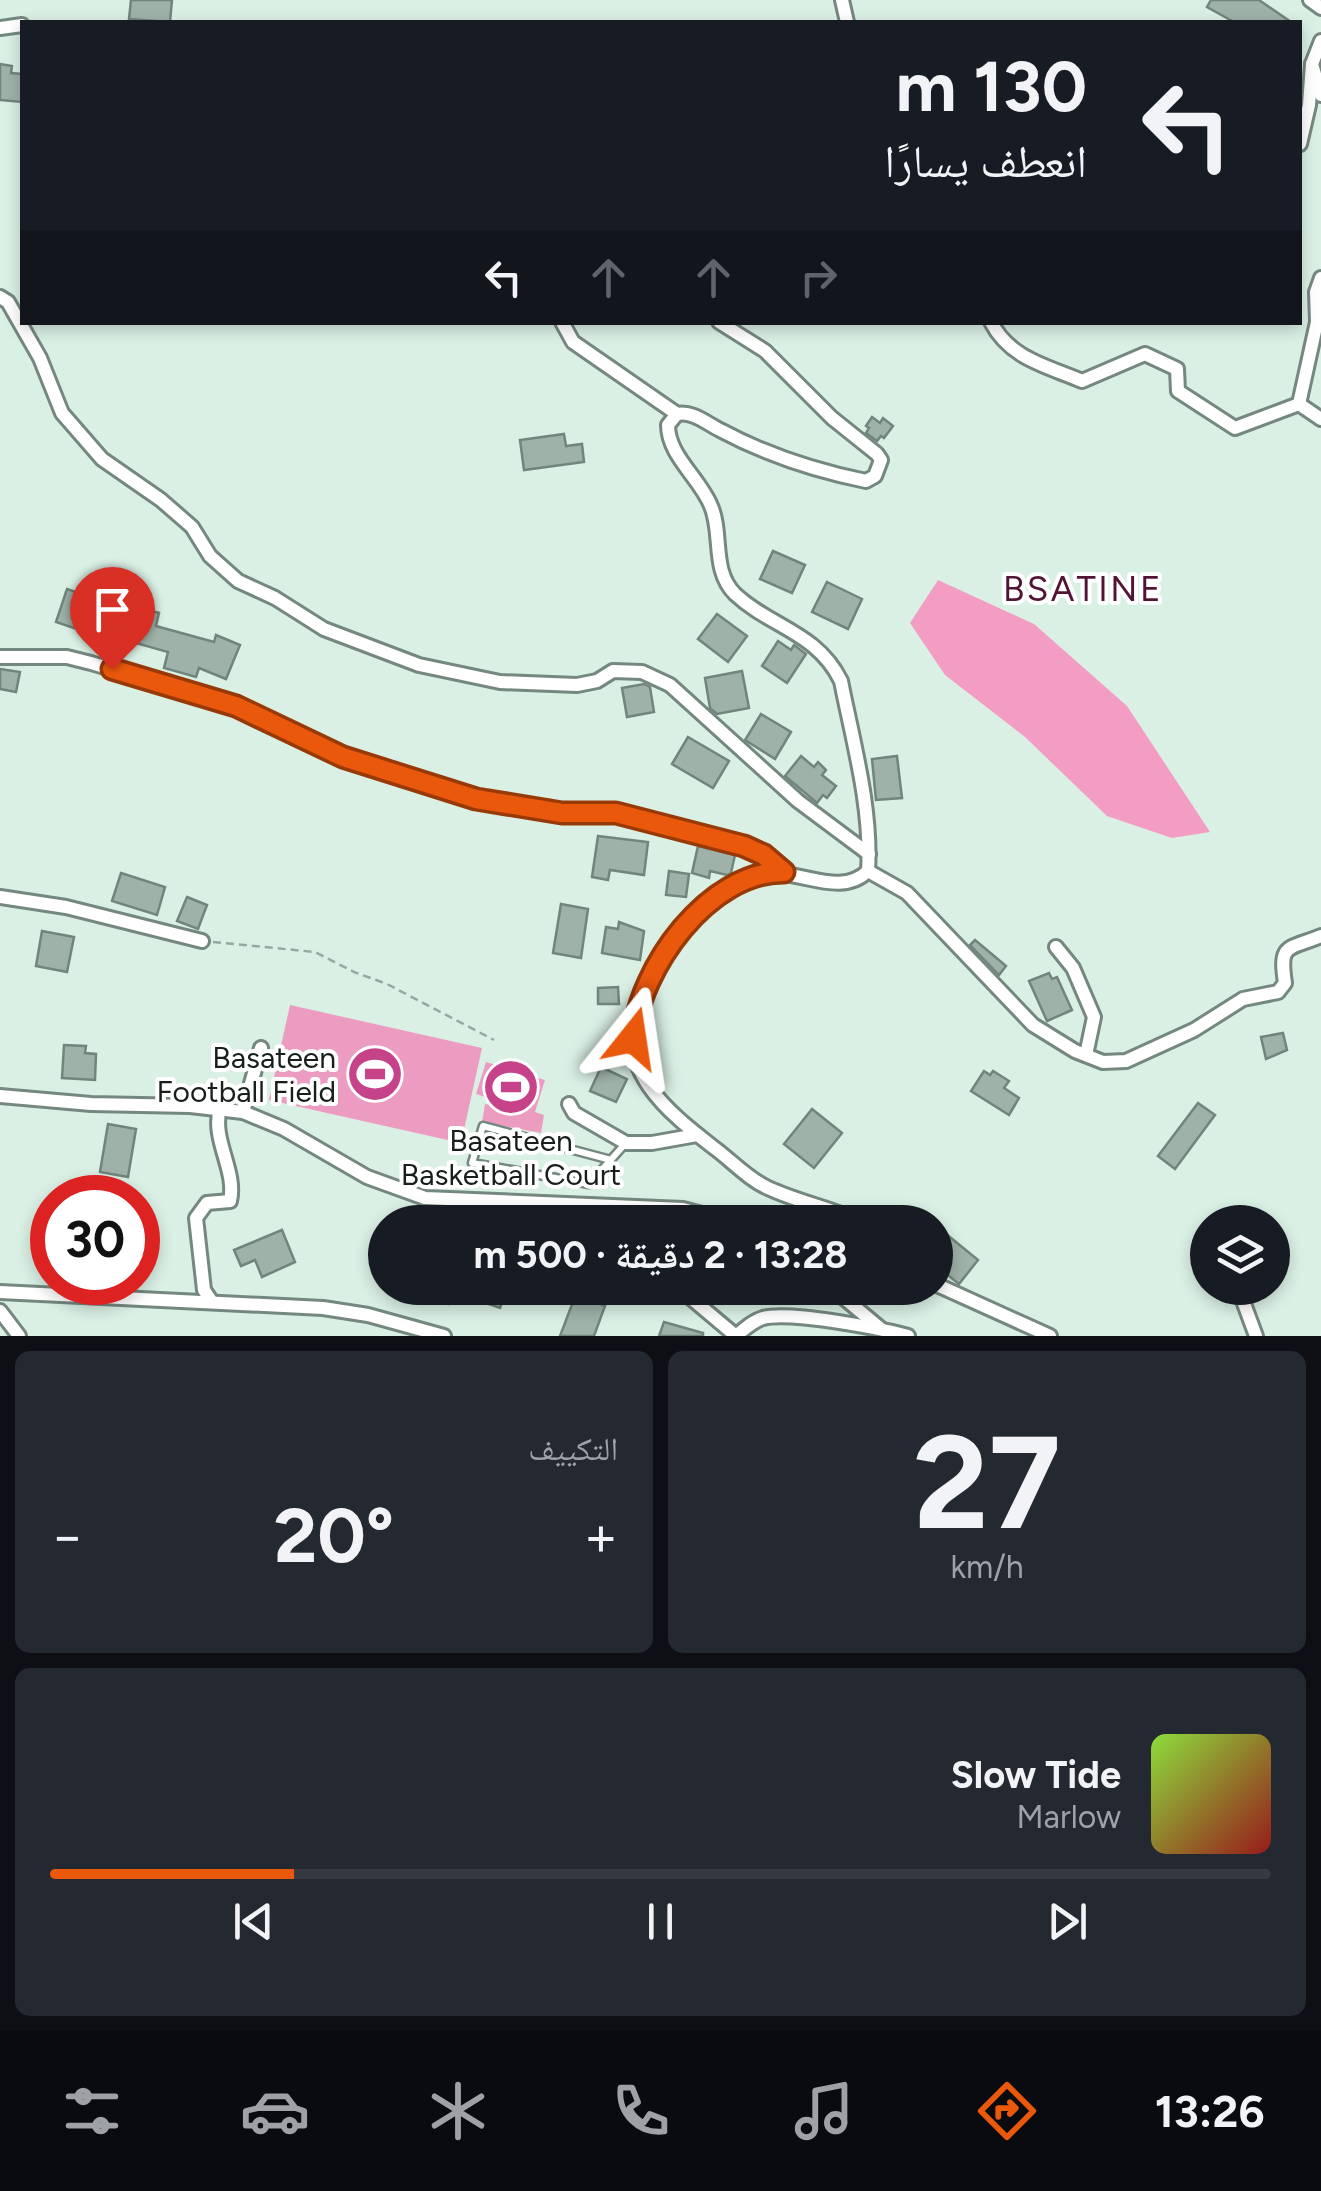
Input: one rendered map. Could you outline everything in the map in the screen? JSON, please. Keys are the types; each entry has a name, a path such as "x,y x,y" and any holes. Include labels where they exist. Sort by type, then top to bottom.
{"street":[{"path":"1310,0 1321,8"},
{"path":"1302,136 1312,64 1321,41"},
{"path":"1312,64 1321,95"},
{"path":"1299,404 1317,322 1316,292 1321,278"},
{"path":"0,298 8,302 20,323"},
{"path":"21,325 40,358 62,413 102,459 192,527 210,556 238,581 275,598 324,629 419,665 500,682 577,685 614,672 642,672 670,685 798,801 869,854"},
{"path":"564,325 573,342 677,414 690,414 749,446 847,477 866,481 880,468 877,454 832,418 765,351 724,325"},
{"path":"992,325 998,336 1032,364 1082,382 1144,354 1177,370 1178,391 1235,428 1299,404"},
{"path":"1299,404 1321,420"},
{"path":"677,414 668,425 670,440 712,507 718,557 732,591 821,652 834,665 841,681 862,790 868,871 851,884 763,871 740,879 706,903 666,954 639,1004 633,1038 644,1081 670,1112 766,1187 806,1205"},
{"path":"0,657 67,657 236,706 343,757 476,799 562,813 616,813 744,846 764,855 784,872"},
{"path":"868,871 907,893 1033,1025 1103,1062 1126,1061 1194,1030 1243,999 1278,992 1285,983 1282,956 1291,948 1321,936"},
{"path":"0,897 66,907 202,940"},
{"path":"1056,948 1072,968 1094,1017 1086,1055"},
{"path":"243,1112 261,1048"},
{"path":"0,1096 243,1112 295,1134 367,1177 424,1198 591,1205"},
{"path":"570,1104 574,1113 626,1143 652,1143 697,1134"},
{"path":"212,1302 204,1290 196,1218 207,1204 230,1201 233,1188 222,1153 220,1108"},
{"path":"0,1292 323,1308 368,1314 444,1336"},
{"path":"953,1292 1050,1336"},
{"path":"699,1305 736,1336 764,1318 838,1322 908,1336"},
{"path":"852,1305 882,1330"},
{"path":"1245,1305 1256,1336"},
{"path":"0,1311 19,1336"}],"lane":[{"path":"612,1160 484,1126 472,1163 589,1184 612,1160 626,1143"}],"path":[{"path":"202,940 316,952 494,1040"}],"shaded area":[{"path":"938,580 1034,624 1127,706 1210,832 1172,838 1107,816 1025,737 945,675 910,623"},
{"name":"Basateen Football Field","path":"290,1005 482,1048 461,1143 269,1100"},
{"name":"Basateen Basketball Court","path":"486,1062 545,1080 535,1112 544,1115 541,1133 482,1122 485,1104 528,1111 476,1094"}],"building":[{"path":"131,0 172,0 170,20 129,19"},
{"path":"1211,0 1259,0 1288,20 1230,20 1207,7"},
{"path":"0,64 12,66 11,73 20,74 20,102 0,100"},
{"path":"872,417 880,423 883,418 893,426 877,441 866,433"},
{"path":"564,434 566,446 582,444 584,462 524,470 520,440"},
{"path":"773,551 805,565 792,593 760,579"},
{"path":"827,582 862,599 848,629 812,612"},
{"path":"67,589 119,607 120,602 159,613 156,626 214,642 216,635 240,645 226,679 199,668 196,677 164,668 168,652 101,633 100,637 56,622"},
{"path":"717,614 747,636 728,662 698,639"},
{"path":"778,641 791,650 794,645 806,654 787,683 762,666"},
{"path":"0,669 20,672 16,692 0,689"},
{"path":"742,671 749,708 717,714 710,708 705,678"},
{"path":"644,684 650,687 654,712 627,717 622,688"},
{"path":"761,714 791,732 775,759 745,740"},
{"path":"688,737 729,761 713,788 672,764"},
{"path":"801,756 814,767 818,762 826,770 822,775 836,786 817,803 785,776"},
{"path":"897,756 902,798 876,800 872,759"},
{"path":"598,836 648,842 644,875 610,870 608,880 592,877"},
{"path":"698,846 735,855 731,873 710,871 709,878 692,873"},
{"path":"669,871 689,874 686,897 666,895"},
{"path":"121,873 165,887 157,915 112,901"},
{"path":"187,897 207,905 198,929 177,921"},
{"path":"561,904 588,909 581,958 553,953"},
{"path":"619,922 644,931 640,960 602,953 606,927 618,929"},
{"path":"42,931 74,937 67,972 36,966"},
{"path":"975,940 1006,966 999,975 970,945"},
{"path":"1049,973 1052,979 1057,977 1072,1010 1047,1021 1029,981"},
{"path":"618,987 619,1004 598,1004 598,988"},
{"path":"1283,1033 1287,1050 1266,1059 1261,1037"},
{"path":"64,1045 86,1046 85,1053 96,1054 95,1080 62,1078"},
{"path":"601,1067 627,1079 616,1102 590,1091"},
{"path":"984,1071 990,1075 993,1071 1009,1081 1004,1088 1019,1098 1009,1115 971,1091"},
{"path":"1198,1103 1215,1115 1175,1169 1158,1156"},
{"path":"812,1109 842,1133 814,1168 784,1144"},
{"path":"108,1124 136,1129 128,1175 100,1172"},
{"path":"282,1230 295,1262 262,1277 255,1260 241,1266 234,1250"},
{"path":"953,1240 978,1260 959,1284 953,1279"},
{"path":"572,1305 605,1306 594,1336 560,1336"},
{"path":"664,1322 703,1333 703,1336 659,1336"}],"place":[{"name":"Basateen Football Field","path":"375,1074"},
{"name":"Basateen Basketball Court","path":"511,1087"}],"district":[{"name":"BSATINE","path":"1083,589"}],"route":[{"path":"112,669 236,706 343,757 476,799 562,813 616,813 744,846 764,855 784,872 763,871 740,879 693,916 666,954 639,1004 633,1038"}]}
